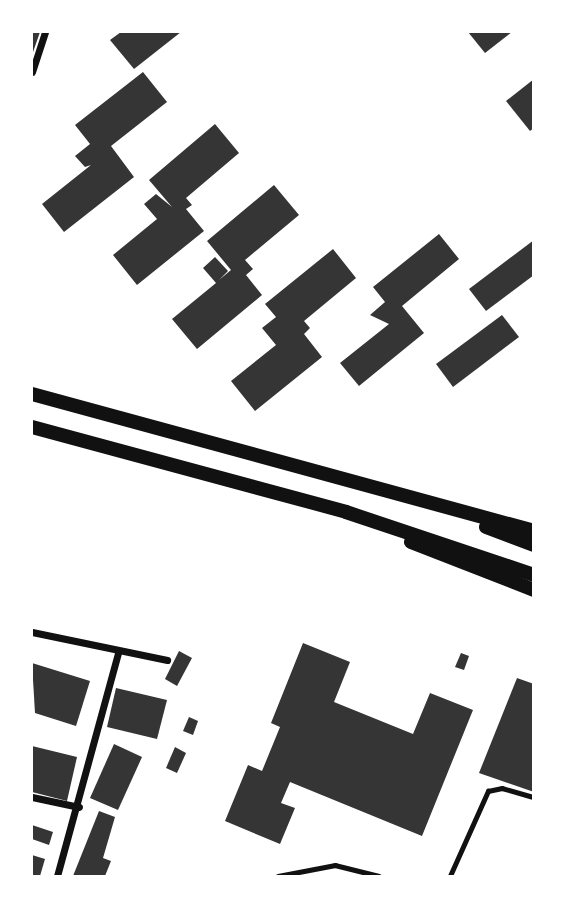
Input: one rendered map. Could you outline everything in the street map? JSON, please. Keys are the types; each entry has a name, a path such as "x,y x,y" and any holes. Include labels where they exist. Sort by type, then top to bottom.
{"highway":[{"path":"32,394 429,506 534,531"},
{"path":"32,426 346,512 534,575"},
{"path":"429,506 534,545"},
{"path":"346,512 534,590"}],"street":[{"path":"32,72 45,32"},
{"path":"32,41 41,44"},
{"path":"32,632 118,653 167,660"},
{"path":"57,877 79,807 118,653"},
{"path":"32,797 79,807"}],"lane":[{"path":"450,877 488,791 534,796"},
{"path":"278,877 335,865 379,877"}],"building":[{"path":"32,32 40,32 32,55"},
{"path":"121,32 181,32 134,69 110,40"},
{"path":"468,32 512,32 485,53"},
{"path":"143,72 167,102 111,146 134,177 64,232 42,204 91,165 85,167 75,156 90,144 75,125"},
{"path":"534,79 534,128 530,131 506,101"},
{"path":"215,124 239,153 186,198 192,205 186,209 204,231 137,285 113,255 157,219 144,204 156,194 172,207 149,180"},
{"path":"274,185 299,215 245,260 253,269 246,275 262,295 197,349 172,319 216,283 203,268 215,257 228,271 219,280 231,270 207,241"},
{"path":"439,234 459,259 402,306 424,333 359,386 340,363 389,324 370,315 385,302 373,287"},
{"path":"534,240 534,275 486,311 469,289"},
{"path":"333,249 356,278 304,321 310,328 304,334 322,357 255,411 231,381 276,345 262,328 276,317 265,304"},
{"path":"502,315 519,337 453,387 436,364"},
{"path":"303,643 350,662 334,702 413,734 430,693 473,710 422,836 290,782 281,803 295,808 280,844 225,821 248,765 262,771 280,727 271,723"},
{"path":"179,651 192,658 177,686 165,679"},
{"path":"461,653 469,656 464,670 455,667"},
{"path":"32,663 90,681 76,726 35,713"},
{"path":"517,678 534,684 534,792 479,773"},
{"path":"116,688 167,700 157,739 107,727"},
{"path":"189,717 198,721 193,735 183,731"},
{"path":"114,744 142,757 118,810 90,798"},
{"path":"32,746 77,757 67,801 32,792"},
{"path":"175,747 186,753 177,773 166,768"},
{"path":"99,811 115,817 103,858 111,861 105,876 73,876"},
{"path":"32,825 53,832 49,845 32,839"},
{"path":"32,855 45,859 40,876 32,876"}]}
